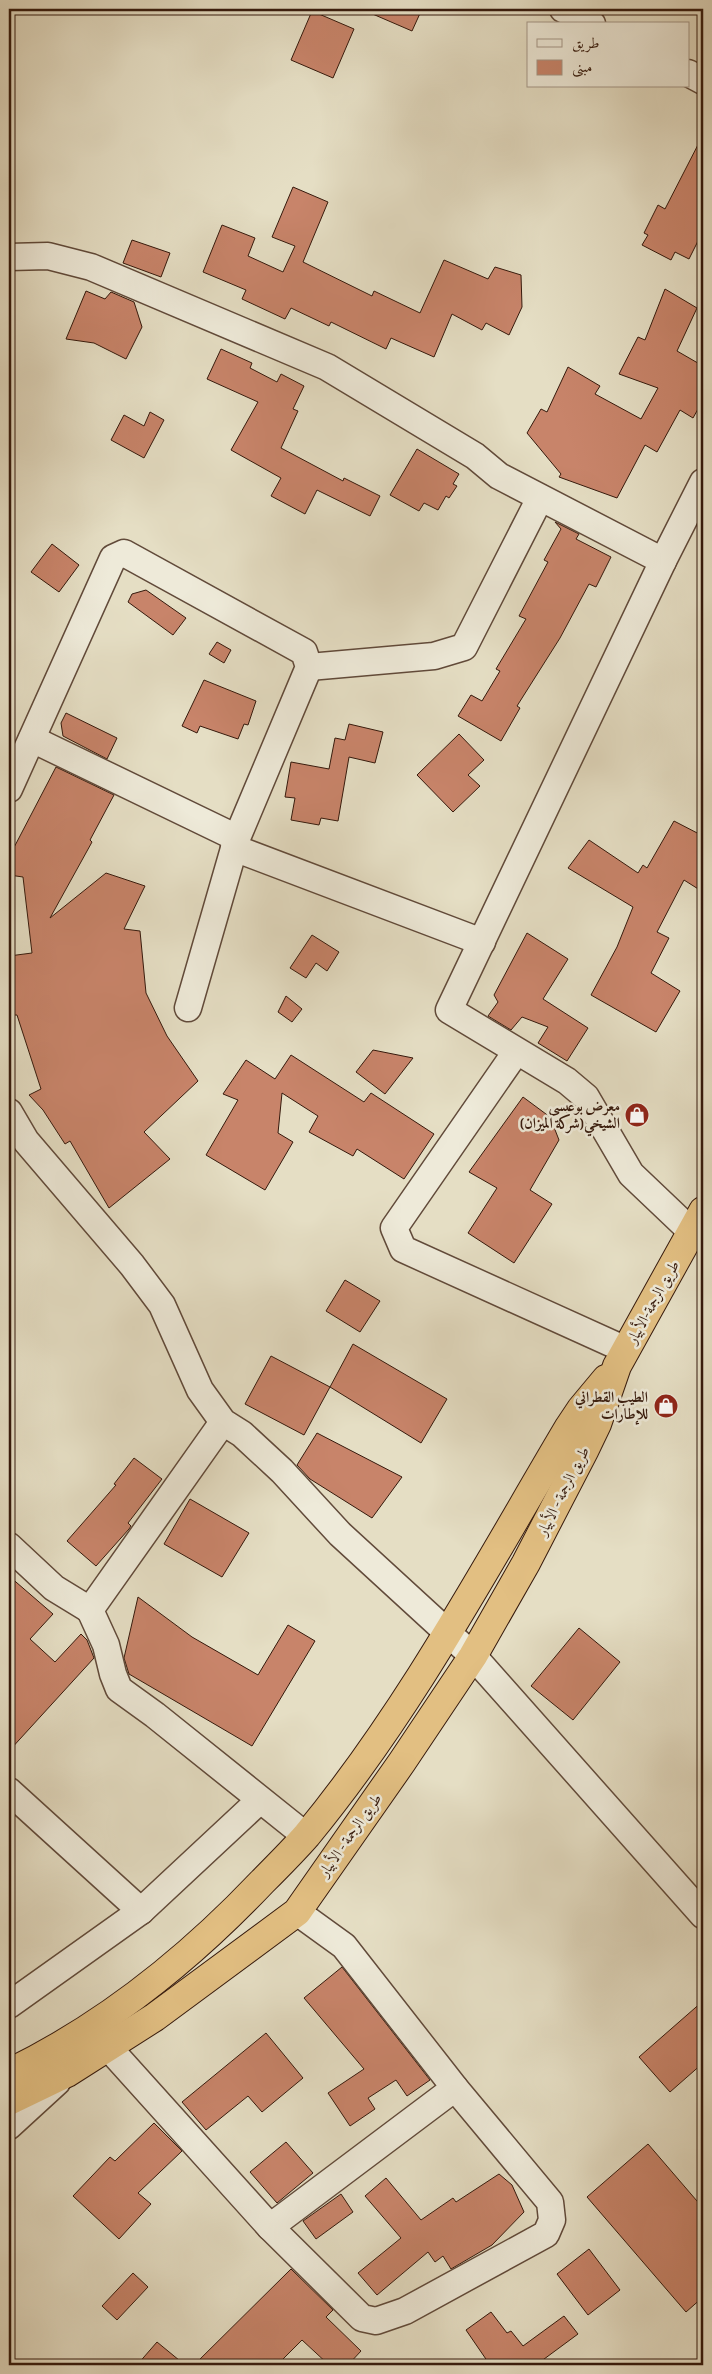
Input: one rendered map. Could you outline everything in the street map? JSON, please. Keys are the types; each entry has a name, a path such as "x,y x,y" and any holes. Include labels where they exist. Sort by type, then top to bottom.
{"highway":[{"name":"طريق الرجمة-الأبيار","path":"621,1358 697,1222"},
{"name":"طريق الرجمة - الأبيار","path":"11,2067 79,2035 160,1979 220,1926 306,1836 392,1719 448,1634 569,1427 621,1358"},
{"name":"طريق الرجمة - الأبيار","path":"9,2101 67,2073 155,2017 296,1912 402,1762 473,1656 526,1563 585,1449 597,1424 621,1358"}],"street":[{"path":"563,9 588,22"},
{"path":"690,74 703,81"},
{"path":"9,256 48,256 91,267 328,367 475,456 499,476 663,561"},
{"path":"697,1222 631,1174 586,1097 567,1081 449,1010 663,561 703,482"},
{"path":"309,667 434,656 464,647 540,498"},
{"path":"9,789 113,558 124,553 304,652 309,667 236,843 188,1008"},
{"path":"32,739 236,843 482,942"},
{"path":"516,1052 394,1228 403,1249 621,1358"},
{"path":"9,1112 26,1141 132,1265 162,1305 200,1390 224,1422 242,1434 282,1471 340,1534 473,1656 703,1915"},
{"path":"90,1610 224,1422"},
{"path":"9,1546 54,1588 90,1610 106,1644 113,1674 119,1689 155,1715 306,1836"},
{"path":"9,1791 141,1912"},
{"path":"9,2005 141,1912 260,1800"},
{"path":"108,2046 270,2227 362,2318 376,2321 405,2311 546,2234 552,2220 550,2202 455,2088 344,1946 296,1912"},
{"path":"9,2126 67,2073"},
{"path":"270,2227 455,2088"}],"building":[{"path":"361,9 422,9 412,31"},
{"path":"312,11 354,29 333,78 291,60"},
{"path":"703,135 703,231 689,259 675,252 671,260 642,245 648,235 644,233 658,205 665,209"},
{"path":"293,187 328,202 303,262 372,296 374,291 420,313 444,260 488,279 495,267 521,275 522,307 509,335 486,323 482,330 452,314 434,357 391,338 386,349 331,322 329,326 291,308 285,319 242,299 246,290 203,272 222,225 255,238 248,256 283,272 295,246 272,237"},
{"path":"132,240 170,253 161,277 123,263"},
{"path":"665,289 697,308 677,351 703,366 703,400 693,418 680,410 657,452 645,445 617,498 559,477 561,474 527,433 541,409 547,412 568,367 600,386 595,394 641,419 658,388 619,374 638,337 645,340"},
{"path":"86,291 105,299 111,292 134,302 142,327 126,359 94,343 66,339"},
{"path":"221,349 252,363 250,368 277,382 281,374 304,386 293,409 298,411 281,448 343,481 344,478 380,496 370,516 317,490 305,514 271,496 281,478 231,450 258,402 207,379"},
{"path":"150,412 164,420 144,458 111,440 124,415 144,426"},
{"path":"417,449 459,474 453,484 457,486 449,498 446,496 438,510 424,503 419,511 390,495"},
{"path":"555,522 579,534 576,539 611,557 596,587 589,584 560,638 517,706 520,708 501,741 458,716 471,695 482,701 500,671 496,669 526,619 519,616 548,562 544,560 561,529"},
{"path":"52,544 79,565 59,592 31,572"},
{"path":"146,590 186,618 173,635 128,602 132,594"},
{"path":"217,642 231,650 224,663 209,654"},
{"path":"204,680 256,701 248,725 244,724 238,739 200,726 197,733 182,726"},
{"path":"66,713 117,738 107,759 63,736 61,723"},
{"path":"349,724 383,732 375,763 349,757 338,821 321,818 319,825 291,820 295,798 285,797 291,762 329,769 335,738 345,740"},
{"path":"459,734 484,760 468,775 480,786 453,812 417,775"},
{"path":"56,767 114,795 90,840 92,842 50,918 106,873 145,886 124,929 140,931 146,993 167,1036 198,1081 144,1132 170,1159 109,1208 70,1141 65,1144 43,1110 29,1095 41,1089 17,1015 14,1015 11,991 9,956 32,953 23,877 9,875 9,857"},
{"path":"674,821 703,836 703,892 684,880 657,932 669,938 651,973 680,991 656,1032 591,995 617,947 633,907 568,868 589,840 638,873 643,865 647,868"},
{"path":"527,933 568,959 543,999 588,1028 567,1061 538,1043 548,1027 522,1017 511,1030 488,1016 498,1002 494,995"},
{"path":"312,935 339,952 327,971 316,963 306,978 290,968"},
{"path":"286,996 302,1009 292,1022 278,1012"},
{"path":"373,1050 413,1058 385,1094 356,1072"},
{"path":"291,1055 364,1102 371,1093 434,1134 404,1179 357,1149 353,1156 309,1132 318,1116 282,1093 278,1133 293,1142 265,1190 206,1155 238,1100 223,1094 246,1060 275,1079"},
{"path":"523,1097 550,1117 559,1140 530,1190 552,1204 514,1263 468,1233 497,1188 469,1172"},
{"path":"345,1280 380,1301 360,1332 326,1311"},
{"path":"353,1344 447,1399 421,1443 330,1387"},
{"path":"271,1356 330,1387 304,1435 245,1404"},
{"path":"317,1433 402,1477 372,1518 310,1479 297,1465"},
{"path":"134,1458 162,1479 128,1523 131,1526 129,1529 96,1566 67,1541 116,1485 114,1484"},
{"path":"190,1499 249,1533 222,1577 164,1544"},
{"path":"9,1576 53,1614 30,1639 55,1662 81,1634 87,1640 94,1658 9,1751"},
{"path":"138,1597 192,1637 258,1675 288,1625 315,1641 252,1746 129,1674 124,1658"},
{"path":"579,1628 620,1662 573,1720 531,1686"},
{"path":"342,1967 430,2080 407,2096 396,2080 368,2098 375,2109 350,2126 328,2093 364,2069 304,1998"},
{"path":"703,2001 703,2063 670,2092 639,2057"},
{"path":"266,2033 303,2078 262,2112 248,2096 206,2130 182,2102"},
{"path":"154,2123 182,2151 138,2193 151,2204 119,2239 73,2196 110,2157 115,2161"},
{"path":"286,2142 313,2173 277,2203 250,2172"},
{"path":"648,2144 703,2208 703,2297 686,2312 587,2197"},
{"path":"499,2174 512,2185 524,2212 492,2245 451,2269 443,2256 435,2262 428,2252 377,2295 358,2273 401,2238 365,2196 386,2178 421,2220 453,2198 456,2202"},
{"path":"341,2194 353,2212 316,2239 303,2221"},
{"path":"589,2249 620,2290 588,2315 557,2274"},
{"path":"291,2269 333,2310 326,2317 361,2351 348,2365 329,2365 302,2340 277,2365 194,2365"},
{"path":"133,2273 148,2287 117,2320 102,2306"},
{"path":"491,2312 507,2333 511,2331 523,2346 564,2316 578,2334 536,2365 490,2365 466,2330"},
{"path":"157,2342 185,2365 137,2365"}],"place":[{"name":"معرض بوعيسى الشيخي(شركة الميزان)","path":"637,1115"},
{"name":"الطيب القطراني للإطارات","path":"666,1406"}]}
